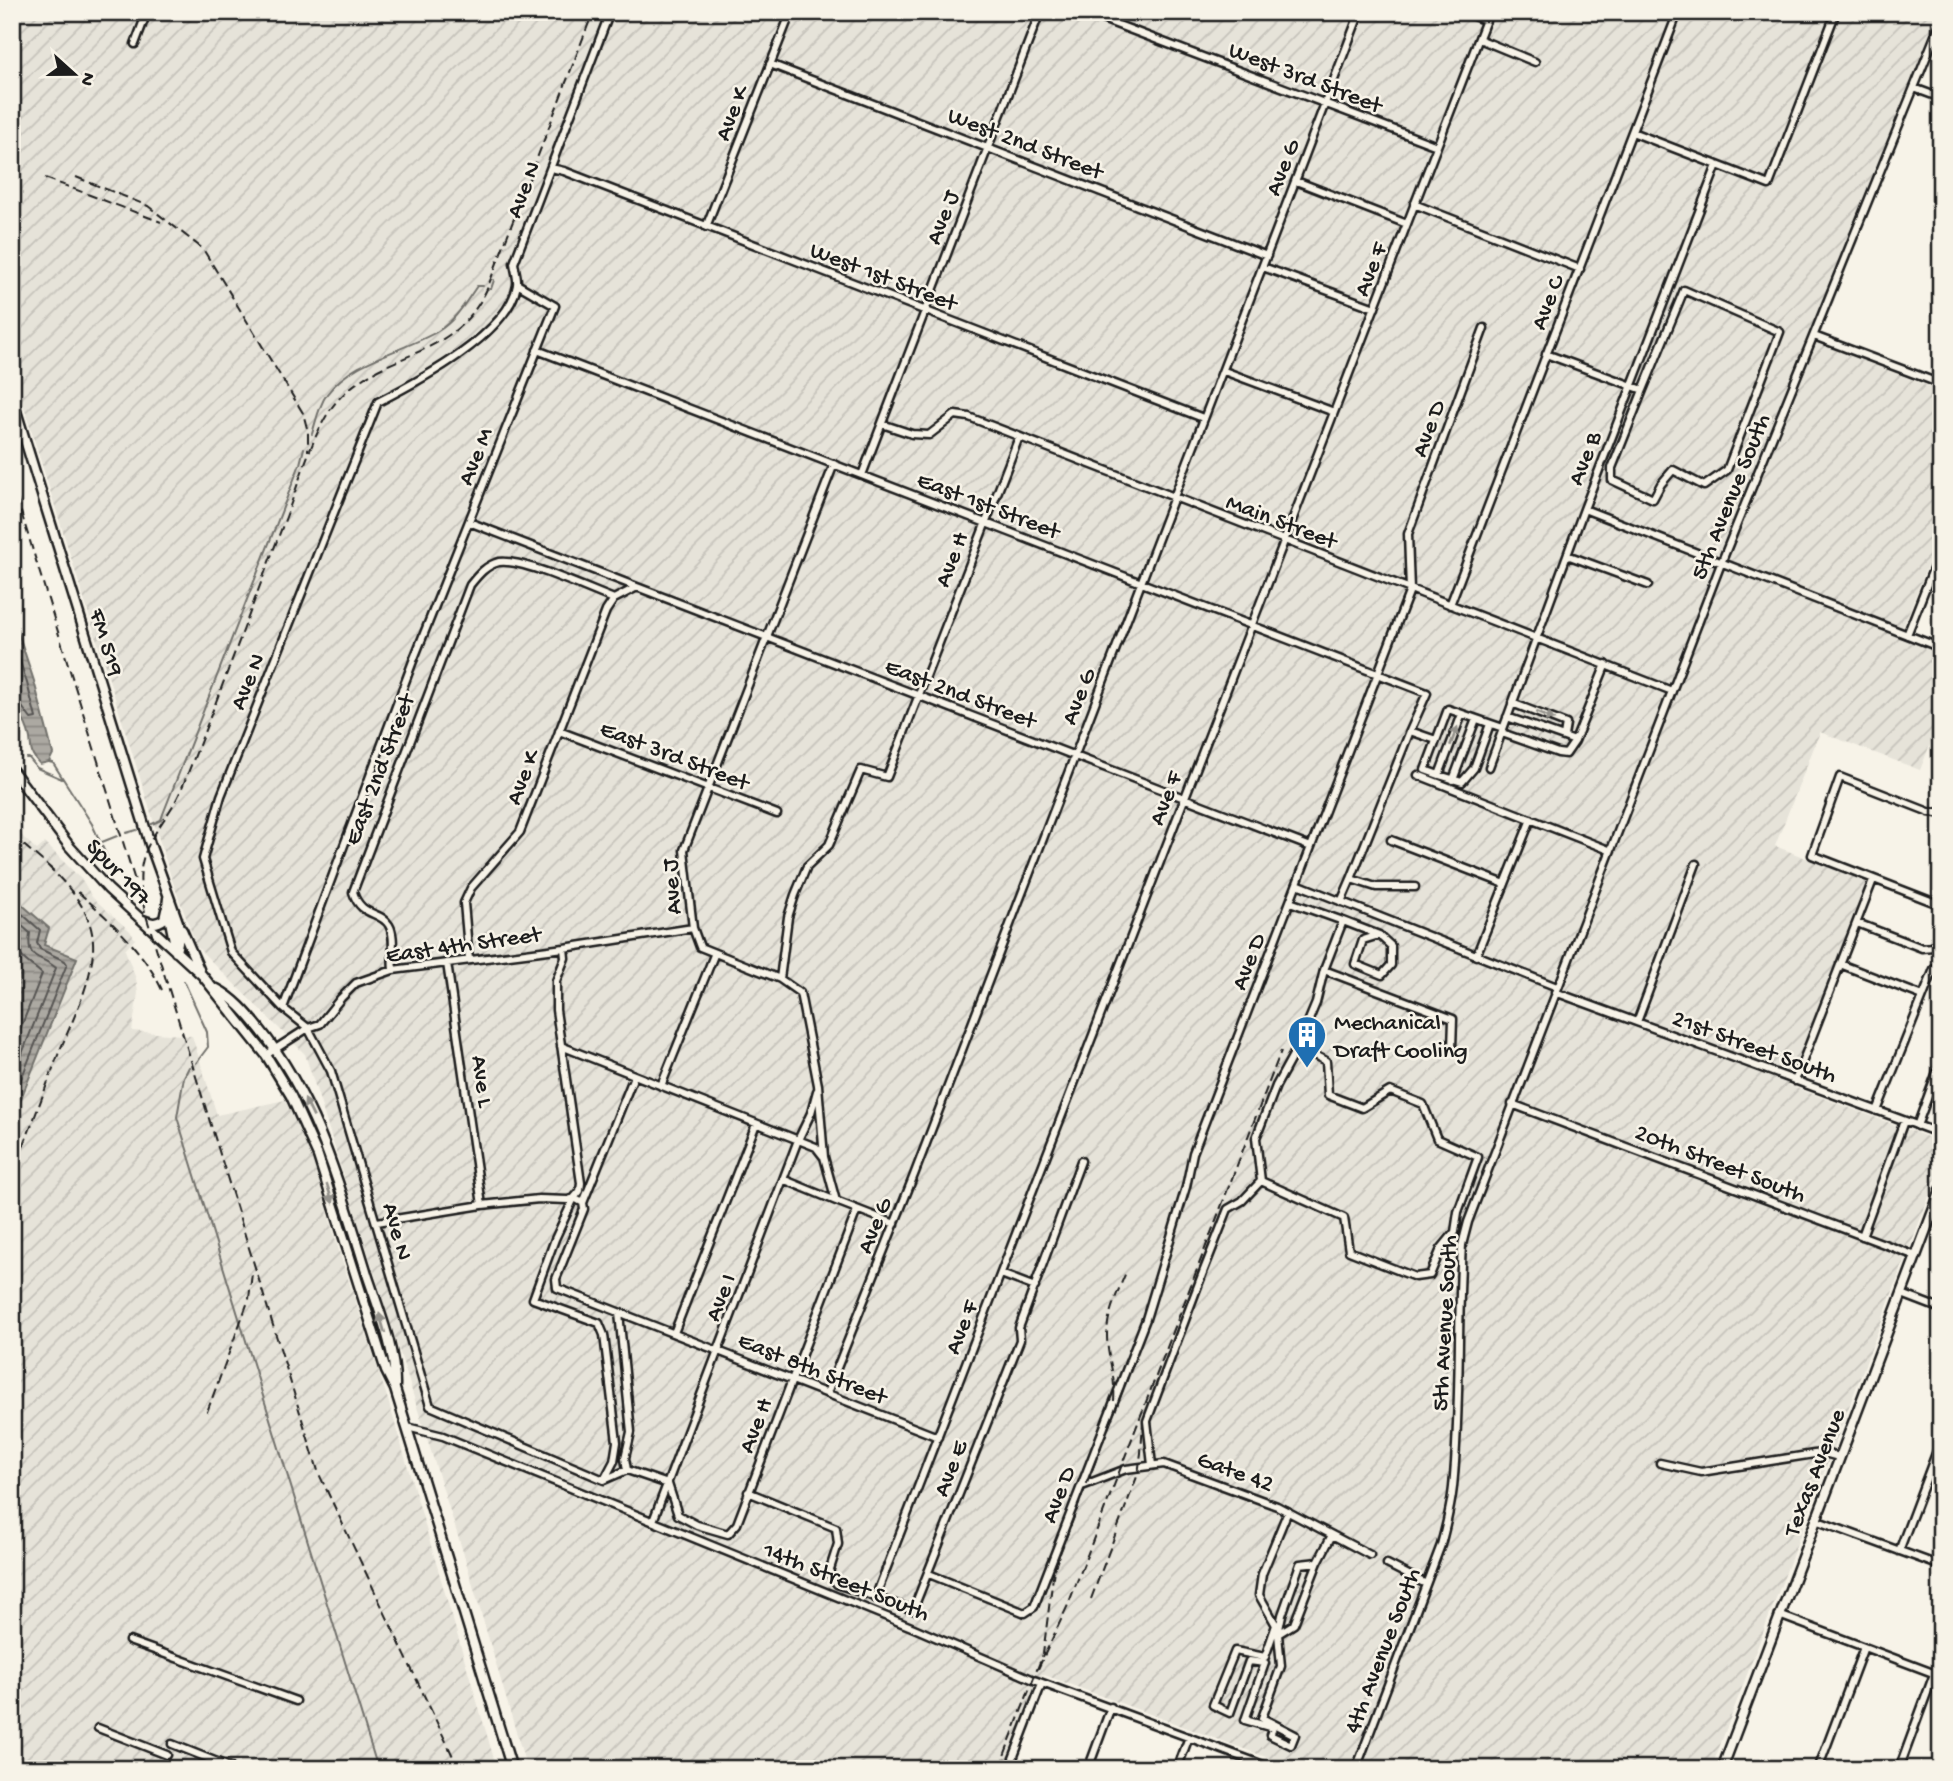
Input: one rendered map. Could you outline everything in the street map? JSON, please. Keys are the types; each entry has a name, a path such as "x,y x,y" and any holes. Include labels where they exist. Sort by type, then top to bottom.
{"main road":[{"name":"FM 519","path":"12,398 167,902 176,952"},
{"name":"Spur 197","path":"12,770 70,847 108,889 214,987"},
{"name":"FM 519","path":"167,902 173,905 178,922 180,937 176,952"},
{"path":"139,918 151,923 160,922 164,919 167,902"},
{"path":"178,922 202,975"},
{"path":"214,987 229,995 275,1049 304,1099 328,1150 396,1369 395,1389"},
{"path":"214,987 266,1055 291,1096 313,1144 386,1371 395,1389 512,1769"},
{"name":"Texas Avenue","path":"1723,1768 1941,1190"}],"street":[{"path":"135,44 147,12"},
{"name":"Ave N","path":"604,1480 430,1406 331,1071 307,1028 231,953 203,859 221,796 378,402 440,369 506,311 517,284 513,263 610,12"},
{"name":"Ave K","path":"706,227 790,12"},
{"name":"Ave J","path":"862,475 1040,12"},
{"name":"West 3rd Street","path":"1084,12 1437,146"},
{"name":"Ave G","path":"827,1393 895,1224 1360,12"},
{"path":"1463,12 1486,21"},
{"name":"Ave F","path":"875,1598 1489,12"},
{"name":"Ave C","path":"1450,605 1678,12"},
{"path":"1632,132 1769,185 1836,12"},
{"name":"5th Avenue South","path":"1441,1545 1453,1489 1462,1245 1468,1222 1722,561 1941,21"},
{"path":"1479,39 1535,62"},
{"name":"West 2nd Street","path":"770,64 1267,256"},
{"path":"1914,88 1941,98"},
{"name":"Ave B","path":"1489,766 1584,509 1717,165"},
{"name":"West 1st Street","path":"551,169 564,171 1203,418"},
{"path":"1296,181 1407,224"},
{"path":"1414,205 1580,269"},
{"path":"1263,267 1375,308"},
{"name":"Ave M","path":"284,1008 413,661 555,306 517,284"},
{"path":"1685,290 1780,332 1727,470 1704,486 1673,470 1653,499 1612,480 1612,468 1643,390 1685,290"},
{"name":"Ave D","path":"929,1574 1026,1613 1034,1607 1146,1319 1186,1187 1193,1153 1410,590 1408,534 1485,328"},
{"path":"1814,336 1941,384"},
{"name":"East 1st Street","path":"537,350 1427,694 1410,731"},
{"path":"1546,355 1643,390"},
{"path":"1224,371 1334,412"},
{"name":"Main Street","path":"881,424 912,434 929,435 955,415 969,417 1173,499 1672,691"},
{"name":"Ave H","path":"780,979 788,917 807,866 829,845 861,770 887,776 1019,437"},
{"name":"Ave J","path":"714,955 700,947 693,928 684,850 834,464"},
{"path":"1584,509 1941,648"},
{"name":"East 2nd Street","path":"469,522 1311,847"},
{"path":"1907,635 1941,549"},
{"path":"1567,555 1648,585"},
{"name":"East 2nd Street","path":"393,970 391,928 386,921 364,910 356,901 353,892 470,585 481,571 500,562 511,563 614,599"},
{"path":"614,599 637,587"},
{"name":"Ave K","path":"469,960 464,903 471,888 520,832 606,611 614,599"},
{"path":"1490,724 1474,768 1462,782 1425,770 1448,709 1490,724 1558,753 1566,754 1575,741 1606,664"},
{"path":"1513,703 1566,724 1564,736"},
{"path":"1439,775 1462,714"},
{"path":"1507,717 1575,741"},
{"path":"1453,780 1476,719"},
{"name":"East 3rd Street","path":"559,731 777,814"},
{"path":"1342,902 1410,731 1436,740"},
{"path":"1418,775 1609,850"},
{"path":"1941,811 1929,812 1840,777 1812,855 1941,905"},
{"path":"1476,956 1531,819"},
{"path":"1391,840 1505,884"},
{"path":"1636,1022 1696,864"},
{"path":"1351,879 1376,887 1415,887"},
{"path":"1795,1081 1873,880"},
{"name":"21st Street South","path":"1297,884 1636,1022 1941,1134"},
{"path":"1290,902 1379,935 1391,946 1391,965 1382,975 1355,964 1363,940 1379,935"},
{"path":"1261,1181 1256,1138 1276,1086 1299,1044 1316,1003 1324,970 1343,921"},
{"path":"1857,923 1922,948 1933,947 1941,939"},
{"name":"East 4th Street","path":"266,1055 307,1028 320,1024 356,983 393,970 693,928"},
{"path":"564,948 565,958 556,981 556,1010 581,1183 580,1191 555,1239 533,1299 599,1323 604,1335 617,1442 614,1461 604,1480"},
{"path":"662,1086 714,955 780,979 800,993 818,1086 824,1157 836,1201"},
{"name":"Ave L","path":"447,962 482,1205"},
{"path":"1840,964 1923,996"},
{"path":"1877,1111 1934,969"},
{"path":"1324,970 1453,1019 1452,1048"},
{"path":"1261,1181 1344,1218 1349,1251 1415,1277 1430,1275 1441,1249 1455,1232 1458,1212 1478,1157 1437,1139 1423,1104 1390,1091 1362,1108 1328,1095 1326,1061 1304,1050 1299,1044"},
{"path":"561,1046 816,1147 824,1157"},
{"path":"1917,1125 1941,1061"},
{"path":"377,1222 482,1205 574,1198 583,1203 634,1076"},
{"name":"Ave I","path":"653,1521 798,1140 811,1113 818,1086"},
{"name":"20th Street South","path":"1512,1104 1916,1256"},
{"path":"1862,1236 1904,1121"},
{"path":"674,1333 757,1124"},
{"name":"Ave E","path":"875,1598 913,1610 1020,1340 1019,1328 1081,1161"},
{"path":"785,1180 895,1224"},
{"path":"1152,1465 1147,1421 1194,1297 1228,1209 1242,1201 1261,1181"},
{"name":"East 8th Street","path":"583,1203 584,1209 556,1279 556,1288 938,1437"},
{"name":"Ave H","path":"668,1484 678,1515 697,1525 728,1534 737,1524 857,1210"},
{"path":"1001,1274 1035,1287"},
{"path":"1902,1294 1941,1309"},
{"path":"619,1312 631,1432 625,1458 628,1470"},
{"name":"14th Street South","path":"407,1427 443,1436 1042,1683 1270,1768"},
{"path":"1899,1551 1941,1440"},
{"path":"1660,1464 1701,1472 1814,1454 1824,1453 1839,1457"},
{"name":"Gate 42","path":"1082,1486 1126,1469 1164,1464 1288,1511 1370,1555"},
{"path":"604,1480 628,1470 668,1484"},
{"path":"748,1492 836,1528 838,1544 829,1572 837,1584 875,1598"},
{"path":"1288,1511 1262,1574 1259,1595 1276,1625 1271,1643 1265,1657 1235,1651 1213,1705 1230,1713 1249,1661 1265,1664 1245,1720 1273,1728 1270,1735 1291,1745 1295,1735 1262,1717 1281,1666 1278,1634 1300,1564 1318,1562"},
{"path":"1815,1520 1941,1566"},
{"path":"1278,1634 1294,1623 1318,1562 1332,1535"},
{"name":"4th Avenue South","path":"1356,1769 1441,1545"},
{"path":"1387,1564 1426,1584"},
{"path":"1779,1615 1938,1675 1899,1769"},
{"path":"129,1642 296,1701"},
{"path":"1818,1769 1864,1647"},
{"path":"1009,1769 1042,1683"},
{"path":"1088,1769 1111,1707"},
{"path":"98,1728 167,1755"},
{"path":"1177,1769 1189,1737"},
{"path":"172,1744 230,1767"}],"shaded area":[{"path":"12,12 1941,12 1941,34 1817,343 1941,391 1941,531 1899,637 1941,653 1941,717 1920,770 1820,732 1775,846 1867,882 1788,1085 1941,1142 1941,1165 1711,1769 1298,1769 1042,1674 1004,1769 527,1769 464,1555 305,1054 197,947 171,877 12,369"},
{"path":"12,827 37,850 45,843 83,881 92,897 130,931 135,939 125,950 136,979 138,993 132,1031 192,1036 217,1115 285,1100 312,1157 339,1251 388,1400 497,1769 12,1769 12,1121 77,958 44,944 49,928 12,896"}],"water":[{"path":"12,614 34,681 53,754 49,762 40,764 32,752 25,724 12,706"},
{"path":"12,896 49,928 44,945 77,958 12,1121"}],"waterway":[{"path":"489,289 494,280"},
{"path":"312,434 322,403 338,382 364,364 438,331 455,316 477,286 483,286"},
{"path":"152,824 161,820 304,448"},
{"path":"26,758 37,768 62,779"},
{"path":"49,762 53,763 92,824 111,866"},
{"path":"126,833 137,830"},
{"path":"102,842 117,836"},
{"path":"184,981 207,1032 208,1047 196,1063"},
{"path":"189,1067 184,1077 177,1117 378,1769"}],"tunnel":[{"path":"1370,1555 1387,1564"}],"railway":[{"path":"459,1769 319,1474 145,912 141,872 146,850 177,799 195,756 321,425 337,401 355,384 436,343 455,330 472,313 487,289 593,12"},
{"path":"76,177 148,206 203,249 303,413 308,432 308,451"},
{"path":"45,178 161,222"},
{"path":"12,483 136,884"},
{"path":"12,835 55,872"},
{"path":"12,1175 83,995 92,963 92,933 86,914 70,889 49,867"},
{"path":"78,892 136,949 162,990"},
{"path":"1038,1669 1068,1605 1281,1051"},
{"path":"1114,1401 1107,1327 1126,1272"},
{"path":"207,1412 249,1299 252,1273"},
{"path":"999,1769 1043,1654 1054,1569 1134,1361"},
{"path":"1091,1599 1138,1474 1143,1421"}],"place":[{"name":"Mechanical Draft Cooling","path":"1307,1069"}]}
